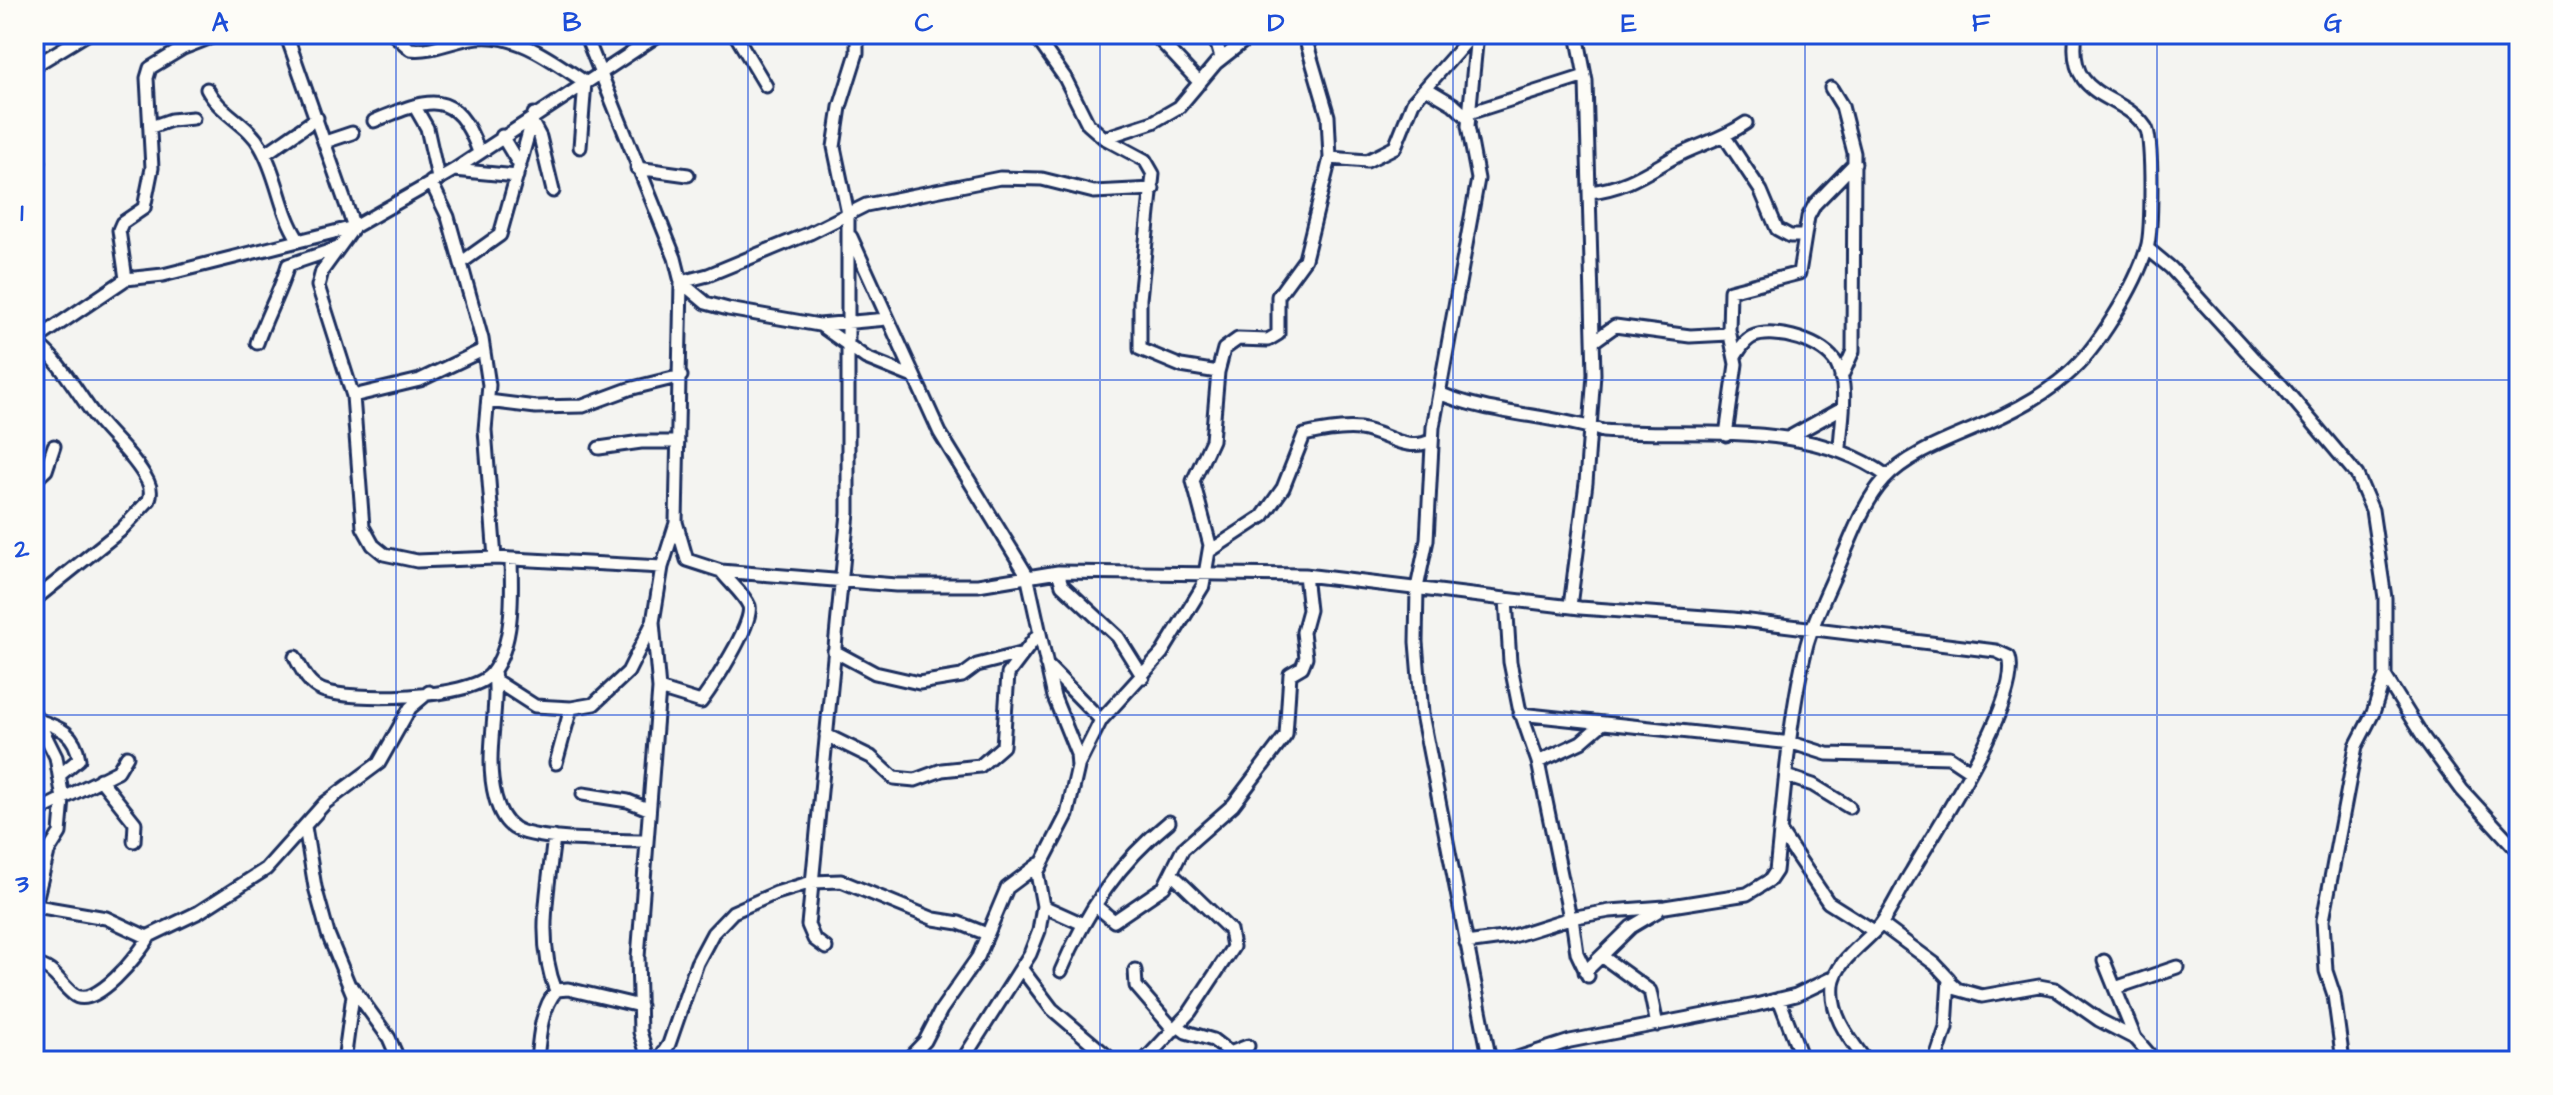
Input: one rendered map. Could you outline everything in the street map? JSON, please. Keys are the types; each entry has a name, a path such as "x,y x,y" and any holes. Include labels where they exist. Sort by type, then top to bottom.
{"street":[{"path":"34,66 87,34"},
{"path":"126,279 119,230 122,223 144,208 152,168 147,78 150,68 174,52 219,34"},
{"path":"286,34 354,227"},
{"path":"393,34 404,46 417,50 478,36 517,43 539,52 585,82"},
{"path":"585,34 675,258 681,282 676,522 662,567 653,622 659,689 639,926 641,1044 649,1061"},
{"path":"34,600 120,531 149,500 150,485 57,362 34,341 126,279 163,275 354,227 454,170 660,34"},
{"path":"735,34 766,86"},
{"path":"826,948 809,932 848,513 849,234 834,142 857,53 857,34"},
{"path":"1034,34 1049,52 1088,124 1104,138 1145,160 1153,174 1140,299 1140,349 1181,366 1218,372"},
{"path":"1154,34 1200,83"},
{"path":"1214,34 1221,58"},
{"path":"1104,138 1165,116 1187,100 1221,58 1253,34"},
{"path":"906,1061 925,1041 941,1010 978,957 1007,888 1039,864 1060,834 1078,767 1101,720 1143,677 1173,638 1207,573 1210,551 1193,481 1212,440 1218,372 1224,349 1233,341 1268,340 1278,334 1278,296 1305,259 1330,158 1328,116 1304,34"},
{"path":"1330,158 1357,163 1386,154 1395,147 1411,105 1475,34"},
{"path":"1475,34 1468,116 1478,179 1439,393 1432,440 1427,540 1417,588 1422,714 1490,1061"},
{"path":"1570,606 1586,483 1594,341 1585,76 1577,34"},
{"path":"1466,943 1526,933 1571,918 1747,894 1763,885 1776,871 1786,776 1812,629 1865,506 1887,476 1942,443 1993,421 2068,374 2090,350 2118,306 2147,248 2151,220 2149,135 2139,121 2085,81 2078,69 2076,34"},
{"path":"1468,116 1585,76"},
{"path":"580,147 585,82"},
{"path":"1426,88 1468,116"},
{"path":"1831,88 1842,106 1855,163 1853,351 1841,378"},
{"path":"207,89 213,100 249,131 265,154 289,225 298,239"},
{"path":"374,121 434,101 459,112 469,126 479,152"},
{"path":"415,107 427,128 434,180 462,262 483,350 488,401 485,430 495,558"},
{"path":"151,127 171,120 193,118"},
{"path":"265,154 317,118"},
{"path":"462,262 500,235 533,118"},
{"path":"533,118 553,191"},
{"path":"1590,192 1622,187 1671,159 1725,137 1746,123"},
{"path":"325,142 352,133"},
{"path":"502,136 519,171"},
{"path":"1725,137 1761,191 1777,229 1781,233 1805,236"},
{"path":"1736,355 1729,334 1731,289 1799,273 1805,236 1815,204 1855,163"},
{"path":"637,168 688,175"},
{"path":"454,170 519,171"},
{"path":"681,282 722,269 866,205 1000,178 1042,179 1094,192 1153,189"},
{"path":"354,227 322,271 318,286 353,396 360,512 373,545 384,554 407,560 495,558 662,567"},
{"path":"849,234 913,377 956,463 1027,575 1054,697 1074,742 1078,767"},
{"path":"257,343 266,317 282,289 289,263 338,248"},
{"path":"2147,248 2171,268 2282,386 2357,475 2372,510 2385,598 2385,676 2373,713 2356,746 2324,902 2326,971 2334,995 2343,1061"},
{"path":"681,282 714,306 819,325 887,319"},
{"path":"819,325 866,358 913,377"},
{"path":"1594,341 1610,328 1622,326 1690,336 1729,334"},
{"path":"1726,435 1736,355 1743,344 1755,336 1781,336 1826,351 1838,366 1842,408 1840,451"},
{"path":"353,396 420,380 483,350"},
{"path":"488,401 536,407 583,406 629,389 681,376"},
{"path":"1439,393 1459,402 1635,433 1788,438 1840,451 1887,476"},
{"path":"1788,438 1842,408"},
{"path":"1210,551 1263,516 1283,488 1304,435 1357,429 1402,444 1420,445 1432,440"},
{"path":"599,448 641,442 678,442"},
{"path":"34,481 46,470 54,446"},
{"path":"676,522 687,560 721,571 840,581 978,585 1058,572 1305,575 1570,606 1812,629 1996,651 2009,657 2012,666 2006,691 1970,771 1878,927 1834,977 1779,999 1570,1041 1508,1061"},
{"path":"511,560 505,641 495,676 498,707 491,772 500,809 513,828 554,837 647,841"},
{"path":"659,689 701,702 740,641 749,609 721,571"},
{"path":"1058,572 1062,585 1118,637 1143,677"},
{"path":"1096,906 1114,921 1152,898 1173,875 1183,849 1233,805 1286,735 1290,674 1302,667 1306,657 1303,632 1309,610 1305,575"},
{"path":"1506,599 1510,662 1520,714 1538,762 1577,953 1587,974 1631,927 1665,907"},
{"path":"495,676 535,706 571,708 600,700 624,678 653,622"},
{"path":"826,735 871,757 897,779 918,780 942,770 980,766 999,753 1003,746 1006,682 1039,633"},
{"path":"834,651 875,673 919,683 962,676 977,665 1024,653"},
{"path":"295,657 313,684 330,692 371,697 472,685 495,676"},
{"path":"1046,664 1101,720"},
{"path":"2385,676 2423,737 2462,790 2519,852"},
{"path":"34,964 54,972 77,996 87,997 104,988 133,961 149,937 244,885 284,852 325,803 379,763 410,708 429,692"},
{"path":"556,763 571,708"},
{"path":"1520,714 1792,743 1827,754 1949,757 1970,771"},
{"path":"36,716 61,774 63,799 60,833 39,871 35,907 106,918 149,937"},
{"path":"36,716 66,730 73,737 79,759 61,774"},
{"path":"1538,762 1581,742 1603,723"},
{"path":"34,813 123,767 127,756"},
{"path":"1786,776 1813,785 1849,807"},
{"path":"100,779 135,823 134,841"},
{"path":"583,794 628,801 648,809"},
{"path":"1061,971 1083,924 1125,860 1169,822"},
{"path":"305,827 315,887 328,934 349,981 389,1038 399,1061"},
{"path":"1780,831 1828,902 1878,927 1941,969 1957,989 1982,996 2033,987 2051,988 2099,1020 2136,1039"},
{"path":"537,1061 542,1024 556,991 546,965 544,937 554,837"},
{"path":"962,1061 1021,968 1039,931 1043,906 1037,873 1039,864"},
{"path":"1144,1061 1176,1028 1228,959 1233,939 1220,920 1173,875"},
{"path":"658,1061 669,1044 697,963 713,933 733,912 812,882 841,881 934,919 959,923 987,934"},
{"path":"1043,906 1083,924"},
{"path":"1603,957 1650,991 1657,1025"},
{"path":"2104,961 2136,1039 2155,1061"},
{"path":"2115,988 2177,967"},
{"path":"1021,968 1052,1009 1113,1061"},
{"path":"1135,970 1136,986 1176,1028 1213,1040 1230,1053 1248,1046"},
{"path":"1834,977 1836,1013 1866,1061"},
{"path":"344,1061 354,1003 349,981"},
{"path":"1935,1061 1946,1028 1949,982"},
{"path":"556,991 568,989 640,1006"},
{"path":"1779,999 1803,1061"}]}
